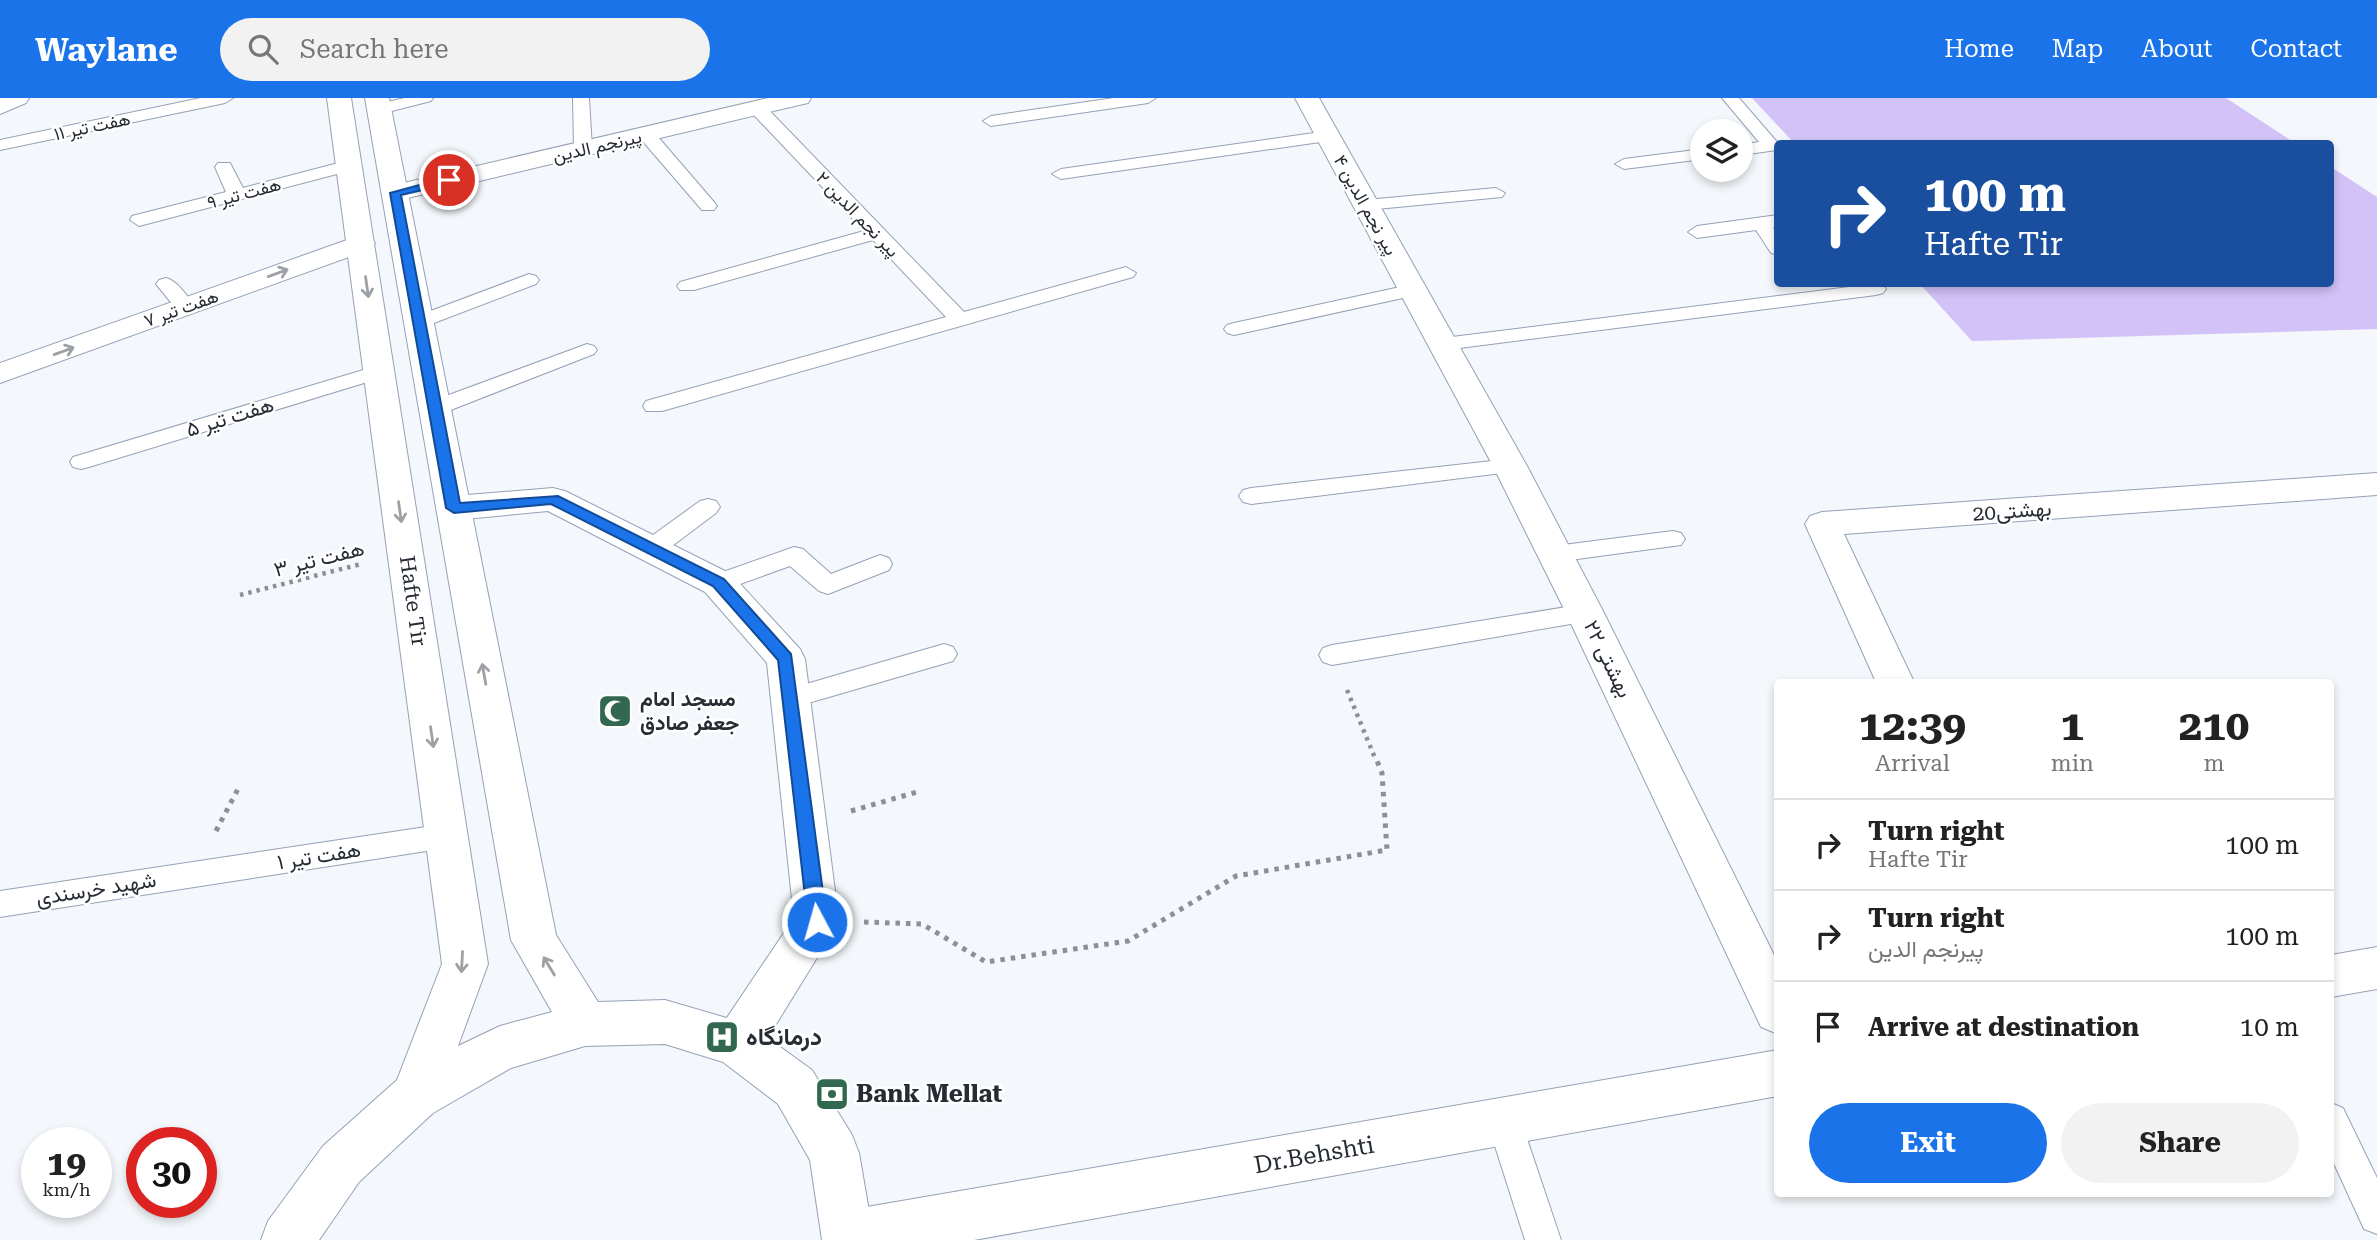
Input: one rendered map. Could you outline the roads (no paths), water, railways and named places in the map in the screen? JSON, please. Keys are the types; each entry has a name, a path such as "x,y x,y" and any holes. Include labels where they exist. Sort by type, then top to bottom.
{"street":[{"path":"0,107 17,98"},
{"name":"Hafte Tir","path":"340,98 465,964 416,1096"},
{"name":"پیرنجم الدین","path":"355,202 799,98"},
{"name":"پیر نجم الدین ۴","path":"1307,98 1428,315"},
{"path":"379,104 534,940 584,1024"},
{"name":"هفت تیر ۷","path":"0,374 361,243"},
{"name":"بهشتی ۲۲","path":"1428,315 1586,613 1774,1004"},
{"name":"بهشتی20","path":"1894,679 1822,524 2377,484"},
{"path":"454,508 553,499 718,583 786,659 817,922 737,1044"},
{"path":"2334,975 2377,968"},
{"path":"287,1240 341,1164 416,1096 500,1049 584,1024 665,1022 737,1044 795,1087 834,1153 849,1238"},
{"name":"Dr.Behshti","path":"849,1238 1774,1074"}],"lane":[{"name":"هفت تیر ۱۱","path":"0,145 225,98"},
{"path":"379,104 425,98"},
{"path":"581,98 583,149"},
{"path":"991,121 1148,98"},
{"path":"1730,98 1748,119"},
{"name":"پیر نجم الدین ۲","path":"757,108 960,320"},
{"path":"1753,125 1771,146 1753,148"},
{"path":"646,134 708,206"},
{"path":"1061,174 1328,136"},
{"path":"1624,164 1690,156"},
{"name":"هفت تیر ۹","path":"139,220 350,165"},
{"path":"224,167 237,195"},
{"path":"1366,205 1496,193"},
{"path":"1697,232 1769,222"},
{"path":"687,286 877,233"},
{"path":"654,406 1126,273"},
{"path":"419,322 529,280"},
{"path":"166,285 185,307"},
{"path":"1234,330 1805,290 1876,289"},
{"path":"435,408 587,350"},
{"name":"هفت تیر ۵","path":"81,462 380,371"},
{"path":"1251,496 1510,466"},
{"path":"651,549 708,507"},
{"path":"1555,554 1673,539"},
{"path":"718,583 794,555 828,585 880,564"},
{"path":"1332,654 1586,613"},
{"path":"791,698 944,654"},
{"name":"هفت تیر ۱","path":"192,875 446,836"},
{"name":"شهید خرسندی","path":"0,904 192,875"},
{"path":"1504,1121 1543,1240"},
{"path":"2334,1126 2377,1216"}],"place":[{"name":"مسجد امام جعفر صادق","path":"615,711"},
{"name":"درمانگاه","path":"722,1037"},
{"name":"Bank Mellat","path":"832,1094"}]}
